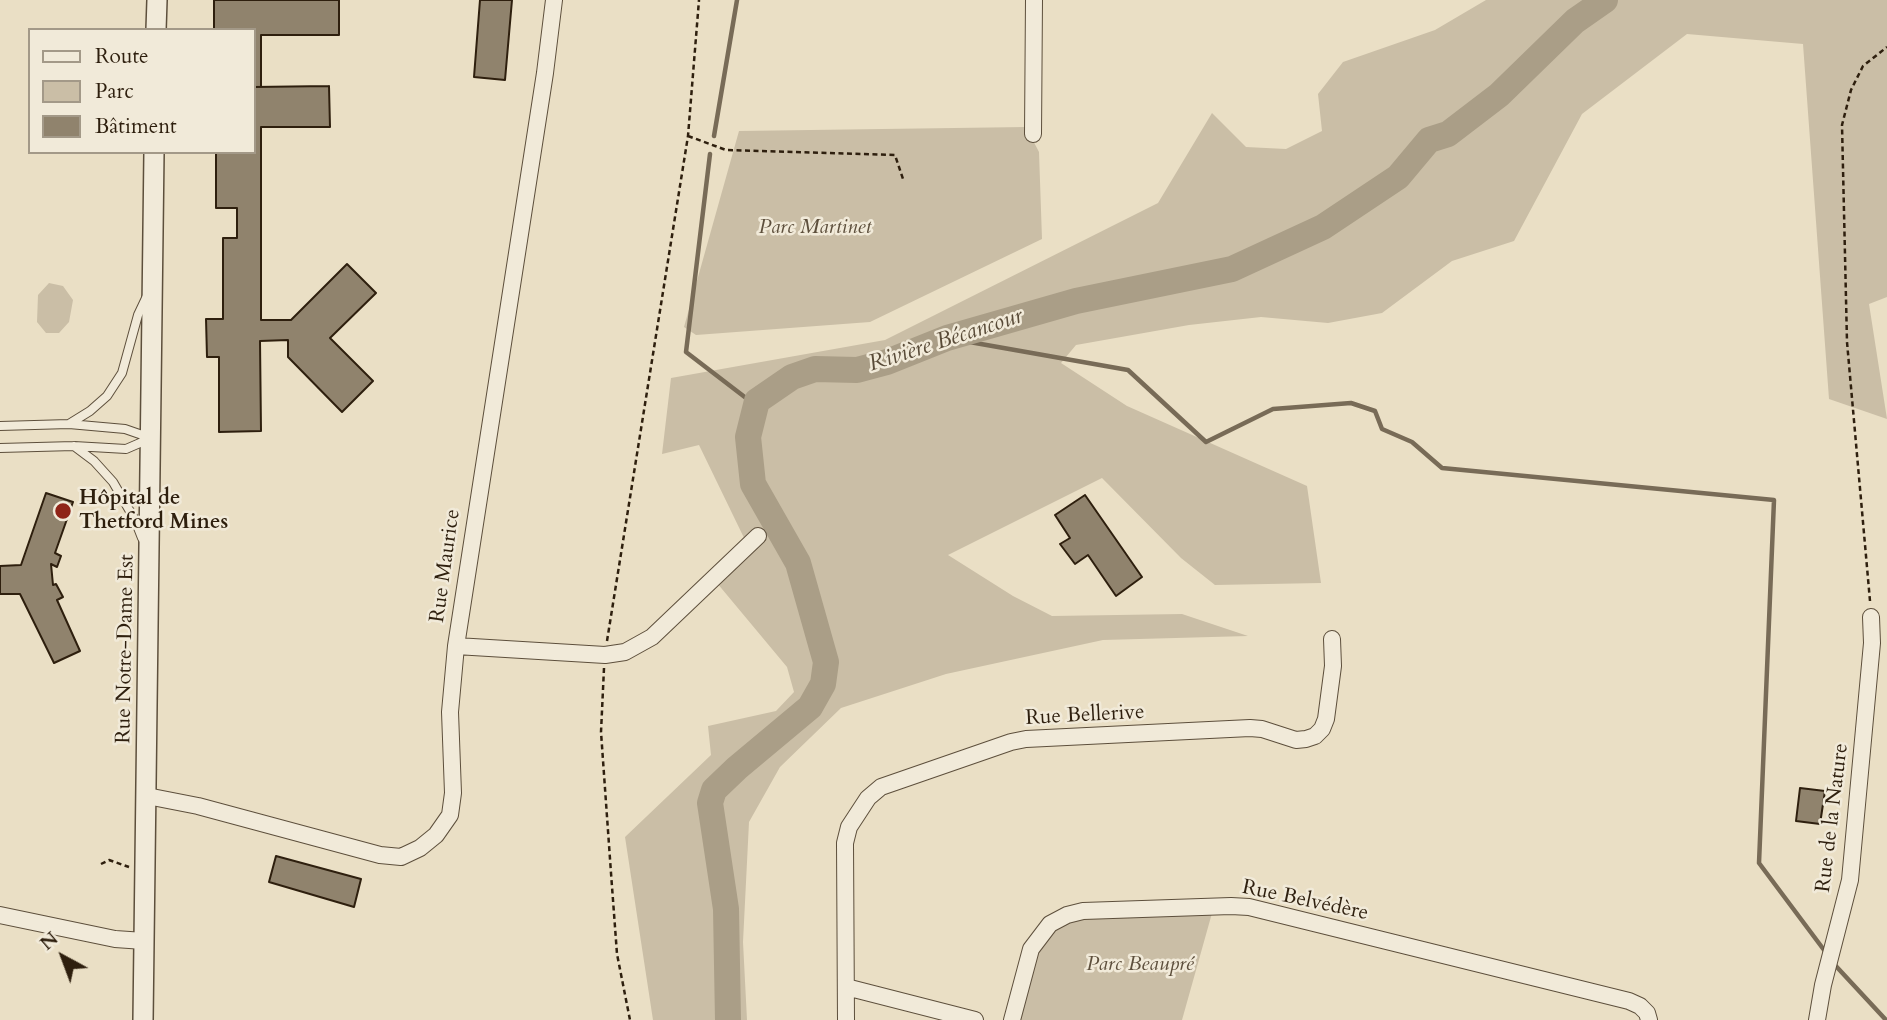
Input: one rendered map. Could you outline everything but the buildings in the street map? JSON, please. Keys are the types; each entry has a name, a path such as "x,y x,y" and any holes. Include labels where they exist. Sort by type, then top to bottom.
{"street":[{"path":"156,0 156,28"},
{"name":"Rue Maurice","path":"147,796 198,806 380,855 401,857 421,848 436,835 450,815 453,793 450,712 456,646 554,0"},
{"path":"1033,134 1034,0"},
{"name":"Rue Notre-Dame Est","path":"143,1020 154,154"},
{"path":"456,646 605,655 625,652 652,637 758,536"},
{"name":"Rue de la Nature","path":"1817,1020 1823,985 1850,880 1880,644 1871,617"},
{"name":"Rue Bellerive","path":"846,1020 845,843 857,812 868,798 881,788 1026,739 1250,728 1296,740 1315,736 1326,719 1333,666 1332,639"},
{"name":"Rue Belvédère","path":"1012,1020 1031,949 1038,936 1067,915 1083,911 1231,906 1249,907 1616,998 1640,1006 1648,1017"},
{"path":"0,915 115,939 144,941"},
{"path":"846,987 975,1020"}],"lane":[{"path":"69,424 107,396 122,373 138,314 151,287"},
{"path":"0,426 69,424 125,429 151,438"},
{"path":"0,448 75,446 126,449 151,438"},
{"path":"75,446 94,461 113,482 140,532 150,566"}],"path":[{"path":"630,1020 617,954 601,732 605,655 688,136 699,0"},
{"path":"1871,617 1847,342 1842,125 1851,90 1863,66 1887,47"},
{"path":"688,136 726,150 895,155 903,179"},
{"path":"101,864 109,860 145,873"}],"green space":[{"path":"1486,0 1887,0 1887,297 1869,304 1887,419 1829,399 1803,44 1687,34 1582,114 1514,241 1452,261 1382,313 1328,323 1261,317 1189,325 1076,345 1061,363 1127,406 1307,486 1321,583 1215,585 1181,558 1102,478 948,555 1013,596 1052,616 1182,614 1248,636 1103,640 946,674 841,708 780,767 749,822 743,942 747,1020 653,1020 625,837 711,755 708,726 776,711 794,692 787,667 712,577 747,544 699,445 662,454 671,378 885,340 1158,203 1212,113 1246,147 1286,149 1322,131 1318,94 1343,62 1435,30"},
{"name":"Parc Martinet","path":"1026,127 1039,152 1042,239 870,322 696,335 684,327 739,131"},
{"path":"49,283 63,286 73,300 69,322 59,333 46,333 37,322 38,295"},
{"name":"Parc Beaupré","path":"1214,906 1182,1020 1012,1020 1025,963 1067,915"}],"waterway":[{"path":"714,136 737,0"},
{"name":"Rivière Bécancour","path":"728,1020 726,909 710,803 714,790 810,707 823,684 826,662 798,563 753,484 748,437 757,401 792,377 815,369 857,370 887,362 947,338 1076,301 1232,269 1323,227 1398,177 1429,140 1448,134 1499,95 1575,21 1605,0"},
{"path":"710,154 686,352 746,398 757,401"},
{"path":"947,338 1128,370 1206,442 1273,409 1351,403 1375,411 1382,429 1412,442 1442,468 1774,500 1759,863 1827,954"},
{"path":"1834,964 1886,1020"}],"place":[{"name":"Hôpital de Thetford Mines","path":"63,511"}]}
